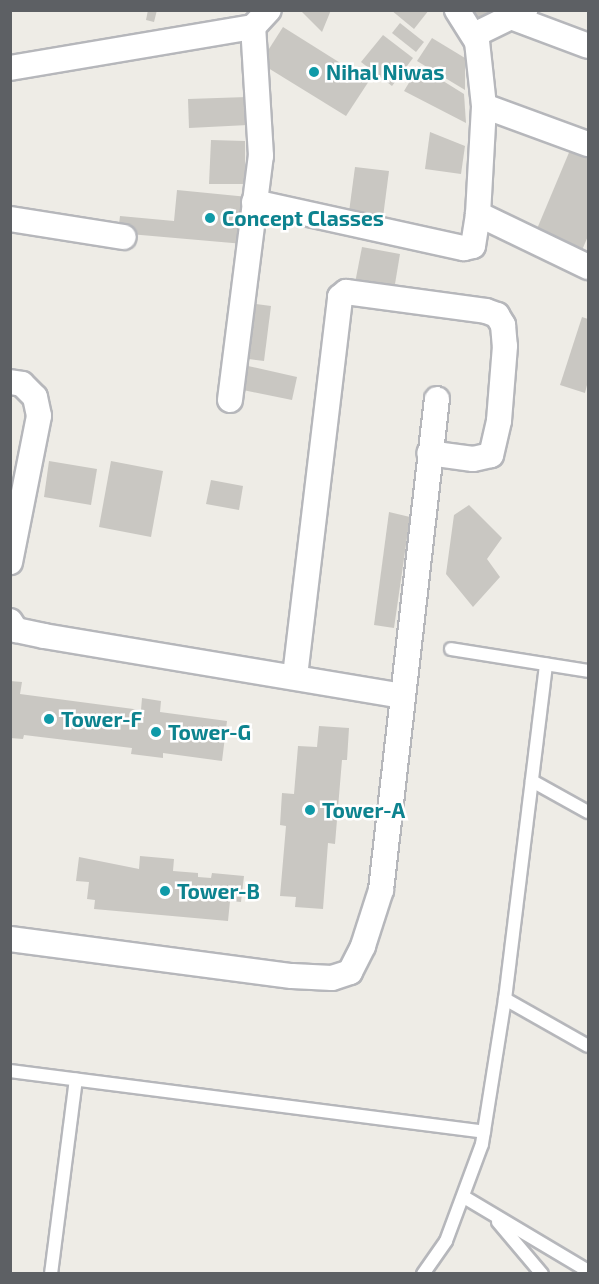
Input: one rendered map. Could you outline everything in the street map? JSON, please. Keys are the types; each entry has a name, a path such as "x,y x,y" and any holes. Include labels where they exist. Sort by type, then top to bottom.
{"street":[{"path":"255,202 464,248 473,246 476,240 484,106 474,35 457,10"},
{"path":"474,35 518,14 588,46"},
{"path":"10,68 261,19 262,139 230,400"},
{"path":"484,106 588,144"},
{"path":"478,214 588,267"},
{"path":"10,219 124,237"},
{"path":"295,676 340,297 345,292 486,311 497,315 503,325 505,346 499,421 491,455 473,459 429,453"},
{"path":"10,382 22,384 35,397 39,416 10,562"},
{"path":"10,939 292,976 332,978 350,972 363,946 381,890 429,453 437,399"},
{"path":"10,621 16,630 44,636 295,676 402,696"}],"lane":[{"path":"451,649 588,671"},
{"path":"423,1274 446,1241 464,1197 484,1132 505,999 546,665"},
{"path":"532,781 588,812"},
{"path":"505,999 588,1046"},
{"path":"10,1071 484,1132"},
{"path":"51,1274 76,1080"},
{"path":"464,1197 588,1271"},
{"path":"492,1215 542,1274"}],"building":[{"path":"148,10 157,10 154,22 146,20"},
{"path":"300,10 331,10 322,32"},
{"path":"391,10 429,10 414,29"},
{"path":"468,10 503,10 476,26"},
{"path":"400,23 424,42 416,52 392,33"},
{"name":"Nihal Niwas","path":"283,27 369,81 346,116 260,63"},
{"path":"383,35 413,58 392,86 361,62"},
{"path":"432,38 465,58 465,90 417,61"},
{"path":"419,66 464,94 466,123 404,91"},
{"path":"247,97 248,125 189,128 188,99"},
{"path":"430,132 465,146 461,174 425,169"},
{"path":"211,140 245,141 245,184 209,184"},
{"path":"573,143 588,149 588,236 580,255 534,236"},
{"path":"355,167 389,171 383,217 349,212"},
{"name":"Concept Classes","path":"177,190 248,197 244,244 118,233 120,216 174,221"},
{"path":"362,247 400,254 394,290 355,283"},
{"path":"256,304 271,306 264,361 249,359"},
{"path":"582,317 588,319 588,381 585,393 560,385"},
{"path":"248,366 297,377 292,400 243,390"},
{"path":"49,461 97,469 91,505 44,497"},
{"path":"111,461 163,471 151,537 99,527"},
{"path":"211,480 243,486 239,510 206,504"},
{"path":"469,505 502,538 487,559 500,577 473,607 446,574 454,515"},
{"path":"389,512 410,517 394,628 374,625"},
{"name":"Tower-G","path":"10,681 22,682 20,694 141,710 142,698 161,701 160,712 227,721 222,761 163,753 163,758 131,754 132,748 24,735 23,739 10,738"},
{"name":"Tower-A","path":"319,726 349,728 347,760 342,760 335,844 328,843 323,909 295,907 296,897 280,896 286,826 280,825 282,793 294,794 298,746 317,747"},
{"name":"Tower-B","path":"140,856 174,859 173,871 198,873 198,877 211,878 212,873 244,876 241,902 230,901 228,921 94,909 95,900 87,899 89,882 76,881 79,857 139,869"}],"place":[{"name":"Nihal Niwas","path":"314,72"},
{"name":"Concept Classes","path":"210,218"},
{"name":"Tower-F","path":"49,719"},
{"name":"Tower-G","path":"156,732"},
{"name":"Tower-A","path":"310,810"},
{"name":"Tower-B","path":"165,891"}]}
